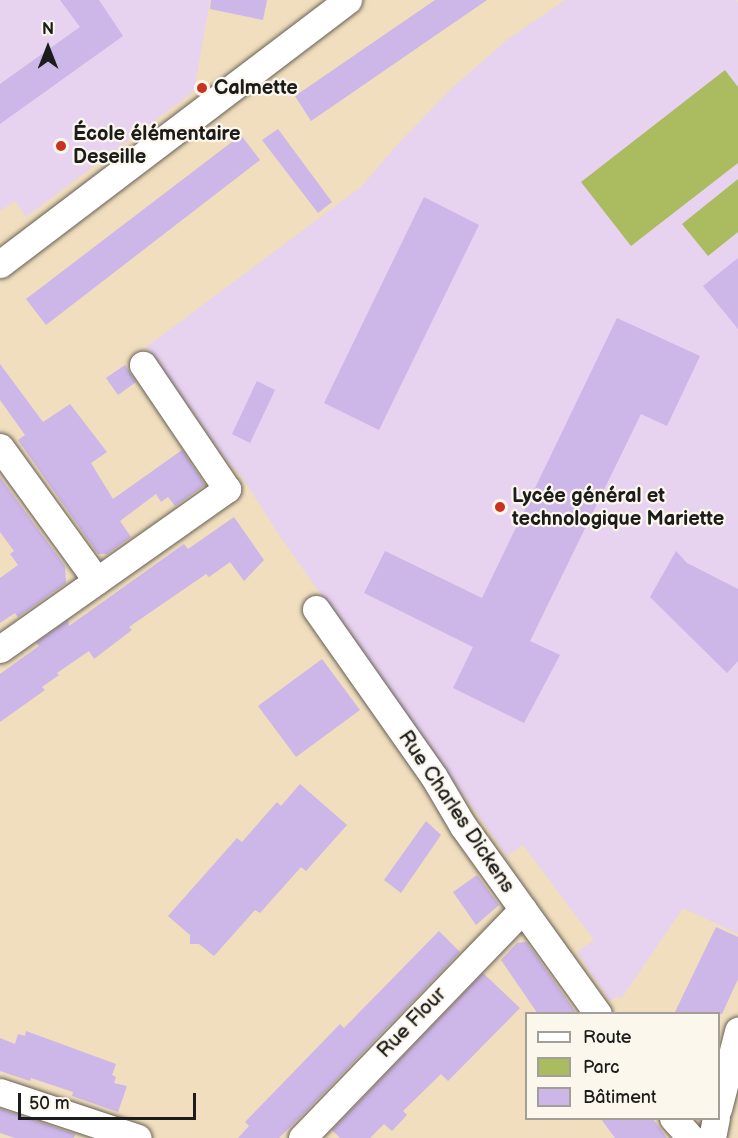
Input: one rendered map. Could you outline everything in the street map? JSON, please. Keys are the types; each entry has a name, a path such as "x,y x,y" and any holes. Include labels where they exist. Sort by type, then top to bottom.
{"street":[{"path":"0,264 348,0"},
{"path":"0,649 227,489 143,365"},
{"path":"0,447 97,581"},
{"name":"Rue Charles Dickens","path":"316,609 434,777 463,826 597,1012"},
{"name":"Rue Flour","path":"302,1138 523,909"},
{"path":"720,1101 738,1031"},
{"path":"0,1092 138,1138"},
{"path":"674,1120 691,1138"},
{"path":"712,1138 717,1120"}],"shaded area":[{"name":"École élémentaire Deseille","path":"0,0 210,0 194,91 26,217 15,201 0,211"},
{"name":"Lycée général et technologique Mariette","path":"565,0 736,0 738,3 738,934 683,908 621,999 617,996 610,1001 577,952 594,940 523,845 507,856 281,538 242,477 227,461 146,347 361,187 397,145 452,88 508,39"}],"green space":[{"path":"725,70 738,87 738,163 631,246 581,182"},
{"path":"738,179 738,232 708,256 682,224"}],"building":[{"path":"60,0 99,0 123,36 0,124 0,84 80,27"},
{"path":"211,0 267,0 263,20 210,9"},
{"path":"435,0 487,0 311,121 295,96"},
{"path":"278,129 332,202 318,213 262,140"},
{"path":"241,135 260,160 46,325 26,299"},
{"path":"424,197 479,225 379,430 324,403"},
{"path":"738,258 738,329 703,286"},
{"path":"617,318 700,356 667,426 641,414 530,641 560,655 524,723 453,688 473,647 364,593 385,551 482,598"},
{"path":"0,364 43,422 70,404 107,452 91,463 113,499 182,450 205,485 175,506 168,497 161,502 156,494 120,521 131,537 107,554 98,554 18,440 25,435 0,400"},
{"path":"125,365 136,382 118,395 106,378"},
{"path":"257,381 275,390 250,443 232,434"},
{"path":"0,477 65,566 66,583 18,617 15,613 0,623 0,578 18,565 10,554 14,551 0,532"},
{"path":"234,517 264,560 244,581 230,562 209,577 206,574 129,627 132,630 94,659 89,651 57,673 59,675 42,687 45,690 0,722 0,674 39,646 36,643 68,620 69,626 184,544 188,549"},
{"path":"676,551 687,563 738,589 738,661 727,673 650,597"},
{"path":"322,659 360,710 296,757 258,706"},
{"path":"300,784 347,825 306,871 301,867 260,913 255,910 214,956 199,944 190,944 190,935 168,916 237,838 242,842 277,802 281,806"},
{"path":"426,821 441,835 401,893 384,880"},
{"path":"477,875 499,905 476,925 453,892"},
{"path":"716,927 738,937 738,979 722,1014 720,1012 675,1012"},
{"path":"439,931 460,952 309,1108 279,1138 238,1138 249,1126 245,1122 340,1024 344,1028"},
{"path":"526,942 576,1012 537,1012 501,960 517,943"},
{"path":"483,973 520,1008 448,1081 441,1074 403,1111 407,1115 392,1131 384,1124 370,1138 340,1138 332,1130"},
{"path":"26,1031 116,1064 112,1075 116,1077 114,1083 127,1086 118,1112 72,1096 73,1092 31,1078 30,1081 0,1071 0,1038 15,1044 18,1034 25,1036"},
{"path":"0,1109 75,1134 74,1138 15,1138 0,1133"},
{"path":"602,1120 654,1120 667,1138 615,1138"}],"place":[{"name":"Calmette","path":"202,88"},
{"name":"École élémentaire Deseille","path":"61,146"},
{"name":"Lycée général et technologique Mariette","path":"500,507"}]}
